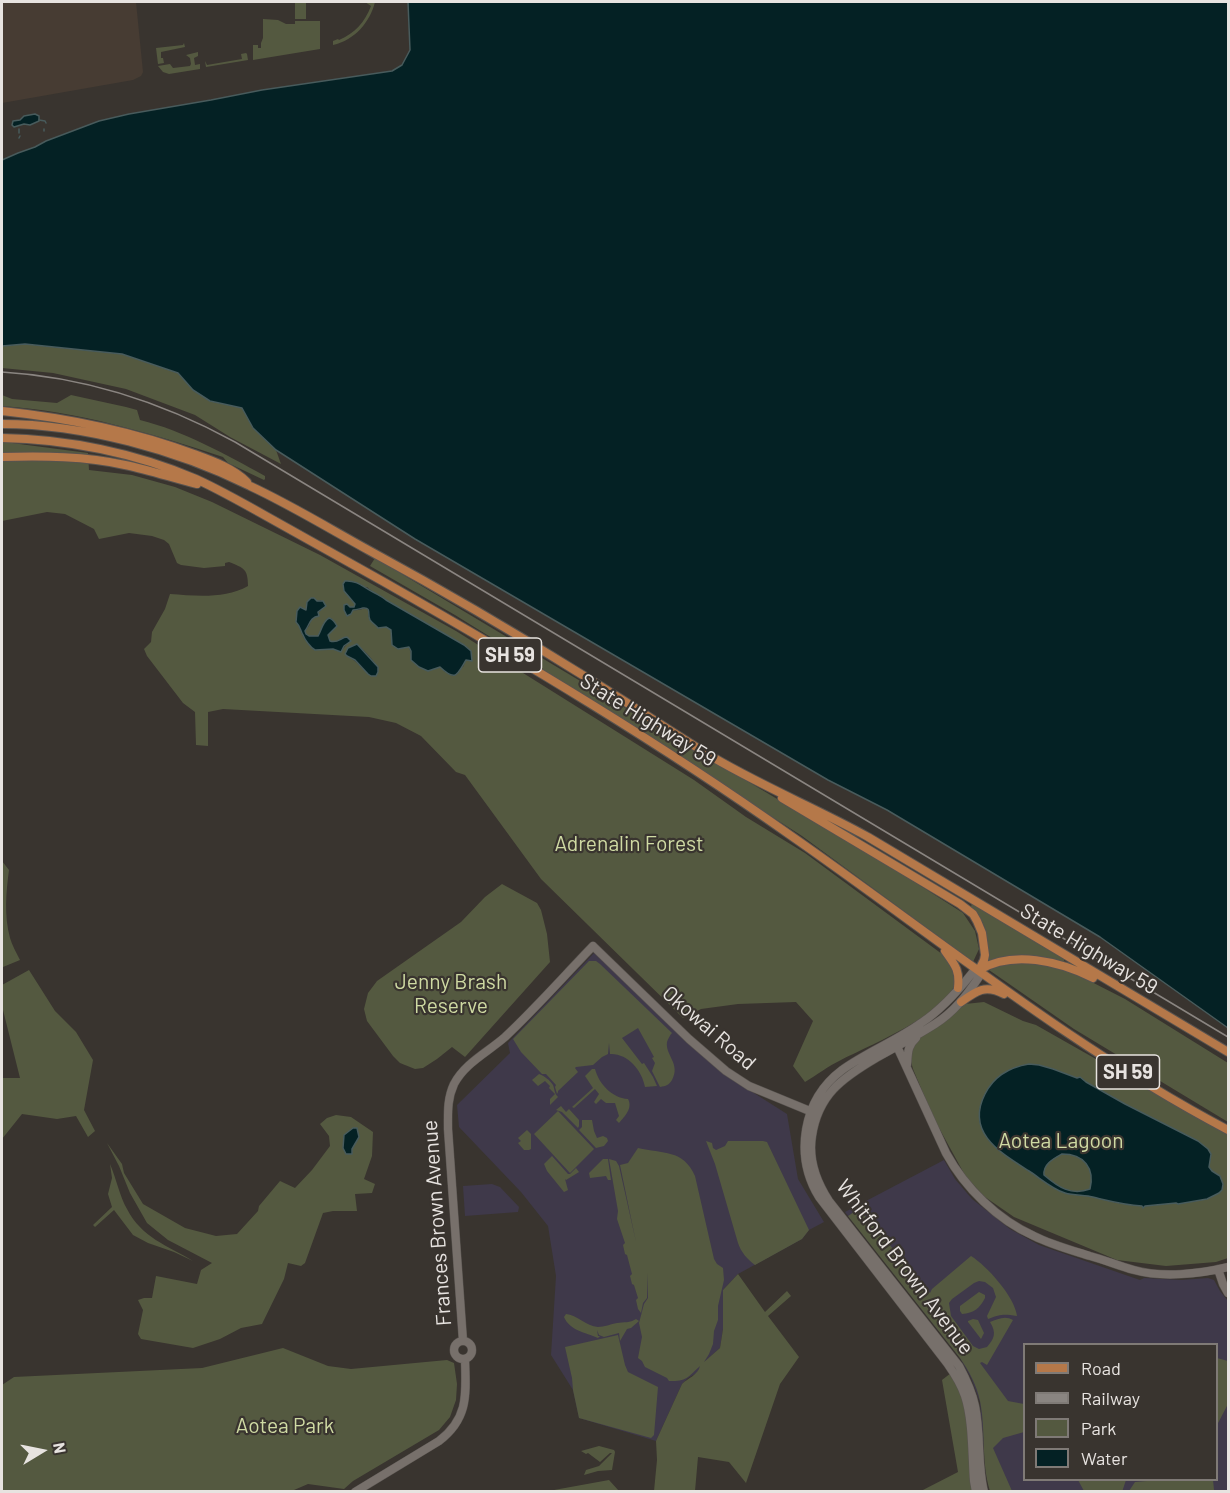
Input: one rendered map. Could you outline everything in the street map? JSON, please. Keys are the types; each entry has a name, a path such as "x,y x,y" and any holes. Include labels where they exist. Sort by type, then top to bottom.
{"main road":[{"path":"2,411 99,426 176,448 239,474 252,486"},
{"name":"State Highway 59","path":"2,424 33,425 85,432 133,443 192,460 252,486 488,617 717,759 868,837 1228,1052"},
{"name":"State Highway 59","path":"2,438 77,445 127,455 195,479 472,632 664,749 790,835 1031,1008 1138,1079 1228,1130"},
{"path":"2,457 56,456 125,465 220,491"},
{"path":"717,759 960,904 973,914 984,944 985,955 979,970"},
{"path":"941,944 956,965 958,988"},
{"path":"979,970 988,964 1032,959 1070,968 1123,990"},
{"path":"961,1002 975,991 991,989 1031,1008"}],"street":[{"name":"Okowai Road","path":"593,946 689,1039 726,1071 749,1086 814,1113"},
{"name":"Frances Brown Avenue","path":"463,1341 447,1112 449,1097 462,1071 507,1035 593,946"},
{"name":"Whitford Brown Avenue","path":"896,1043 936,1023 961,1002 979,977 979,970 973,972 933,1014 842,1080 814,1113 806,1131 804,1151 806,1167 812,1184 824,1206 946,1363 960,1385 968,1412 976,1491"},
{"path":"909,1074 908,1048 911,1042 936,1023"},
{"path":"896,1043 945,1154 961,1177 980,1197 1018,1228 1048,1242 1134,1270 1173,1274 1228,1267"},
{"name":"Whitford Brown Avenue","path":"814,1113 810,1153 819,1185 841,1217 959,1366 969,1385 975,1407 984,1491"},
{"path":"1218,1269 1228,1293"},
{"path":"463,1341 470,1343 473,1350 470,1357 465,1359 459,1359 454,1352 456,1344 463,1341"},
{"path":"354,1491 439,1441 450,1432 460,1418 465,1399 465,1359"}],"shaded area":[{"path":"2,2 136,2 143,72 141,76 133,80 2,103"},
{"path":"594,953 724,1074 787,1114 798,1179 824,1222 809,1230 802,1239 738,1274 723,1290 723,1329 720,1348 702,1364 697,1373 682,1384 656,1441 579,1418 573,1390 551,1355 556,1276 548,1226 521,1192 459,1127 457,1105 510,1053 508,1043"},
{"path":"944,1160 955,1179 972,1199 1010,1229 1039,1245 1140,1280 1144,1278 1181,1280 1208,1278 1214,1280 1228,1301 1228,1491 990,1491 986,1474 980,1402 960,1358 845,1212"},
{"path":"492,1184 500,1187 519,1207 518,1212 465,1216 463,1186"}],"green space":[{"path":"295,2 306,2 306,19 295,19"},
{"path":"365,2 375,2 365,23 348,39 333,45 333,41 350,34 366,17 371,6"},
{"path":"263,19 278,20 286,24 295,24 295,21 320,21 320,49 253,60 253,45 261,48"},
{"path":"184,43 185,47 161,52 164,63 158,64 156,48"},
{"path":"198,52 198,56 194,58 195,65 200,64 200,69 169,74 163,72 158,66 170,64 173,68 190,66 190,58 186,55"},
{"path":"246,53 248,60 206,67 205,61 207,65 242,59 241,54"},
{"path":"25,344 122,354 178,373 193,390 210,401 242,408 253,428 276,450 281,464 195,415 126,389 53,373 2,368 2,346"},
{"path":"2,395 12,399 57,403 71,395 137,410 140,420 172,430 204,444 265,476 265,479 228,463 223,457 141,432 86,418 2,406"},
{"name":"Adrenalin Forest","path":"2,443 12,443 88,453 89,470 132,475 175,487 212,502 320,555 456,631 694,780 746,817 805,853 942,954 953,966 955,973 955,982 950,993 924,1016 887,1038 836,1062 805,1082 793,1066 813,1021 796,1002 738,1004 701,1009 683,1018 541,879 465,775 456,772 421,736 396,723 369,717 223,709 208,712 208,746 196,745 195,712 183,703 144,649 151,642 152,632 165,609 170,594 210,596 239,590 248,586 246,573 242,568 229,562 225,563 225,566 204,568 181,565 177,563 169,544 164,540 129,533 99,539 94,529 65,514 47,512 2,521","holes":["367,587 468,648 472,660 466,660 463,667 445,672 438,667 431,670 411,654 409,647 396,648 393,645 391,630 386,627 378,628 369,619 367,609 352,610 349,616 348,605 354,607 355,604 348,594","311,598 321,600 323,608 311,620 305,631 306,634 318,636 331,618 337,626 328,635 330,641 336,642 347,637 350,641 341,651 315,650 303,636 297,623 298,614 302,607 306,610 307,602","356,644 375,664 378,671 376,676 347,656"]},
{"path":"375,558 899,872 963,913 975,931 979,949 973,962 802,836 537,666 370,566"},
{"path":"2,861 9,870 6,904 8,929 20,960 3,967 2,964"},
{"name":"Jenny Brash Reserve","path":"502,884 537,903 547,934 550,962 465,1057 452,1047 423,1068 415,1069 400,1063 367,1021 364,1009 368,993 377,981 461,922 485,897"},
{"path":"972,903 1066,958 1063,962 1044,957 1025,956 987,961 986,932 981,920 971,907"},
{"path":"589,961 596,961 600,964 672,1033 667,1041 667,1047 675,1069 672,1080 666,1086 660,1087 652,1071 655,1063 652,1058 654,1057 638,1028 622,1038 642,1064 644,1063 657,1086 645,1087 641,1075 633,1064 622,1056 610,1054 609,1043 608,1054 593,1065 576,1067 578,1072 557,1094 556,1085 521,1052 513,1039"},
{"path":"1012,962 1054,966 1078,975 1125,999 1228,1063 1228,1122 1074,1029 989,970"},
{"path":"29,970 55,1011 76,1032 93,1060 84,1110 95,1131 88,1137 76,1116 57,1119 22,1114 2,1139 2,1078 20,1078 2,1006 2,985"},
{"name":"Aotea Lagoon","path":"984,1002 1036,1025 1228,1134 1228,1258 1216,1262 1166,1266 1117,1260 1014,1217 985,1197 966,1177 933,1117 909,1054 919,1038 965,1004"},
{"path":"595,1069 607,1089 617,1096 628,1099 629,1109 619,1123 616,1120 619,1116 615,1103 606,1103 601,1099 596,1104 594,1102 599,1094 595,1089 574,1108 572,1107 593,1088 585,1076"},
{"path":"539,1074 552,1083 558,1097 550,1105 550,1099 555,1094 549,1088 550,1086 545,1081 538,1086 532,1080"},
{"path":"561,1106 566,1112 569,1109 579,1120 578,1128 562,1112 556,1110"},
{"path":"558,1111 594,1149 570,1173 534,1134"},
{"path":"336,1115 351,1117 373,1132 372,1156 364,1179 375,1184 372,1193 355,1194 357,1211 323,1213 305,1263 301,1266 288,1263 284,1279 262,1324 241,1328 220,1339 193,1348 141,1339 138,1334 143,1310 138,1300 152,1298 156,1276 197,1284 201,1270 212,1263 168,1240 147,1223 107,1143 122,1164 124,1173 143,1204 185,1228 216,1236 237,1234 258,1211 259,1206 280,1181 295,1188 312,1170 330,1146 329,1136 320,1124"},
{"path":"582,1120 592,1120 597,1138 603,1136 607,1138 608,1141 604,1146 596,1148 579,1130 582,1127"},
{"path":"527,1130 531,1134 531,1149 524,1150 518,1143 521,1141 518,1138"},
{"path":"706,1141 712,1143 716,1150 725,1146 728,1141 767,1142 809,1230 802,1239 755,1265 747,1258 738,1243"},
{"path":"638,1148 664,1152 678,1157 685,1161 695,1176 714,1259 723,1268 724,1280 713,1344 704,1362 720,1348 723,1329 723,1290 738,1274 765,1312 787,1291 791,1296 768,1316 799,1357 780,1384 746,1483 729,1462 698,1457 695,1491 654,1491 656,1441 682,1384 695,1374 700,1366 684,1379 669,1381 645,1367 638,1358 642,1337 639,1323 648,1298 647,1273 647,1298 643,1303 641,1313 638,1309 636,1300 638,1298 632,1284 630,1276 632,1274 623,1245 625,1243 617,1219 618,1211 609,1159 616,1161 619,1166 636,1242 620,1165 628,1163"},
{"path":"552,1156 568,1174 576,1168 579,1172 565,1179 568,1190 564,1192 544,1164"},
{"path":"603,1159 608,1159 611,1180 608,1180 606,1176 590,1178 589,1173"},
{"path":"110,1164 133,1219 156,1240 193,1261 133,1235 114,1210 95,1227 93,1225 112,1207 108,1194 112,1178"},
{"path":"857,1210 860,1211 930,1293 971,1256 992,1274 1006,1291 1017,1316 1002,1315 988,1319 987,1316 996,1297 993,1288 985,1282 974,1283 949,1303 951,1316 973,1346 979,1349 987,1347 993,1338 994,1333 990,1322 1004,1318 1013,1320 987,1365 980,1363 1008,1401 1023,1404 1023,1432 1003,1438 993,1448 1012,1491 990,1491 985,1469 980,1401 969,1373 960,1358 848,1216"},
{"path":"979,1292 985,1295 981,1305 973,1311 962,1314 960,1306"},
{"path":"566,1314 598,1327 636,1319 639,1321 627,1329 620,1341 619,1333 604,1337 599,1335 597,1330 598,1336 600,1336 598,1338 578,1330 567,1322 564,1317"},
{"path":"973,1319 978,1320 984,1333 981,1339 968,1322"},
{"path":"618,1335 628,1372 658,1387 654,1435 651,1438 579,1418 565,1347"},
{"name":"Aotea Park","path":"283,1348 328,1366 351,1369 447,1360 454,1363 457,1384 456,1400 450,1417 439,1430 353,1481 344,1489 308,1484 293,1492 2,1491 2,1385 14,1377 202,1368"},
{"path":"1218,1358 1228,1361 1228,1404 1218,1423"},
{"path":"951,1373 962,1395 967,1414 975,1491 919,1492 958,1472 942,1380"},
{"path":"599,1446 614,1450 612,1470 584,1475 586,1470 599,1466 612,1453 600,1462 581,1451"},
{"path":"609,1480 619,1491 554,1491 554,1490"},
{"path":"1079,1481 1126,1481 1122,1492 1084,1491"},
{"path":"1213,1481 1214,1490 1219,1491 1129,1491 1135,1482"}],"water":[{"path":"408,2 1228,2 1228,1028 1100,937 887,810 828,780 415,539 276,450 253,428 242,408 210,401 193,390 178,373 122,354 25,344 2,346 2,160 99,121 129,114 262,90 392,71 402,65 410,50"},
{"path":"35,114 39,116 39,121 30,125 14,127 12,125 13,121"},
{"path":"345,581 360,584 464,645 471,651 472,661 466,660 456,675 440,667 428,671 419,667 411,660 409,647 398,649 392,645 391,630 386,627 378,628 370,620 367,609 353,610 347,616 344,605 354,607 355,604 344,591"},
{"path":"311,598 323,601 326,606 318,612 319,616 310,621 305,631 306,634 318,636 325,622 330,618 337,626 328,635 330,641 335,642 347,637 351,641 344,646 341,652 333,649 315,650 305,639 296,622 297,611 300,607 306,610 307,602"},
{"path":"357,644 378,667 376,676 368,674 355,660 345,654 348,648"},
{"name":"Aotea Lagoon","path":"1022,1065 1039,1065 1077,1078 1080,1077 1125,1104 1198,1141 1211,1154 1209,1167 1220,1176 1223,1184 1222,1190 1207,1199 1143,1208 1068,1194 1051,1186 998,1149 983,1131 980,1120 980,1108 993,1082 1004,1073","holes":["1062,1154 1082,1160 1089,1169 1090,1189 1071,1191 1044,1175 1045,1168 1052,1160"]},
{"path":"353,1128 357,1128 359,1137 352,1149 352,1154 346,1154 343,1148 344,1135"}],"waterway":[{"path":"39,120 46,123"}],"railway":[{"path":"2,372 63,379 122,394 179,415 235,442 1228,1037"}]}
